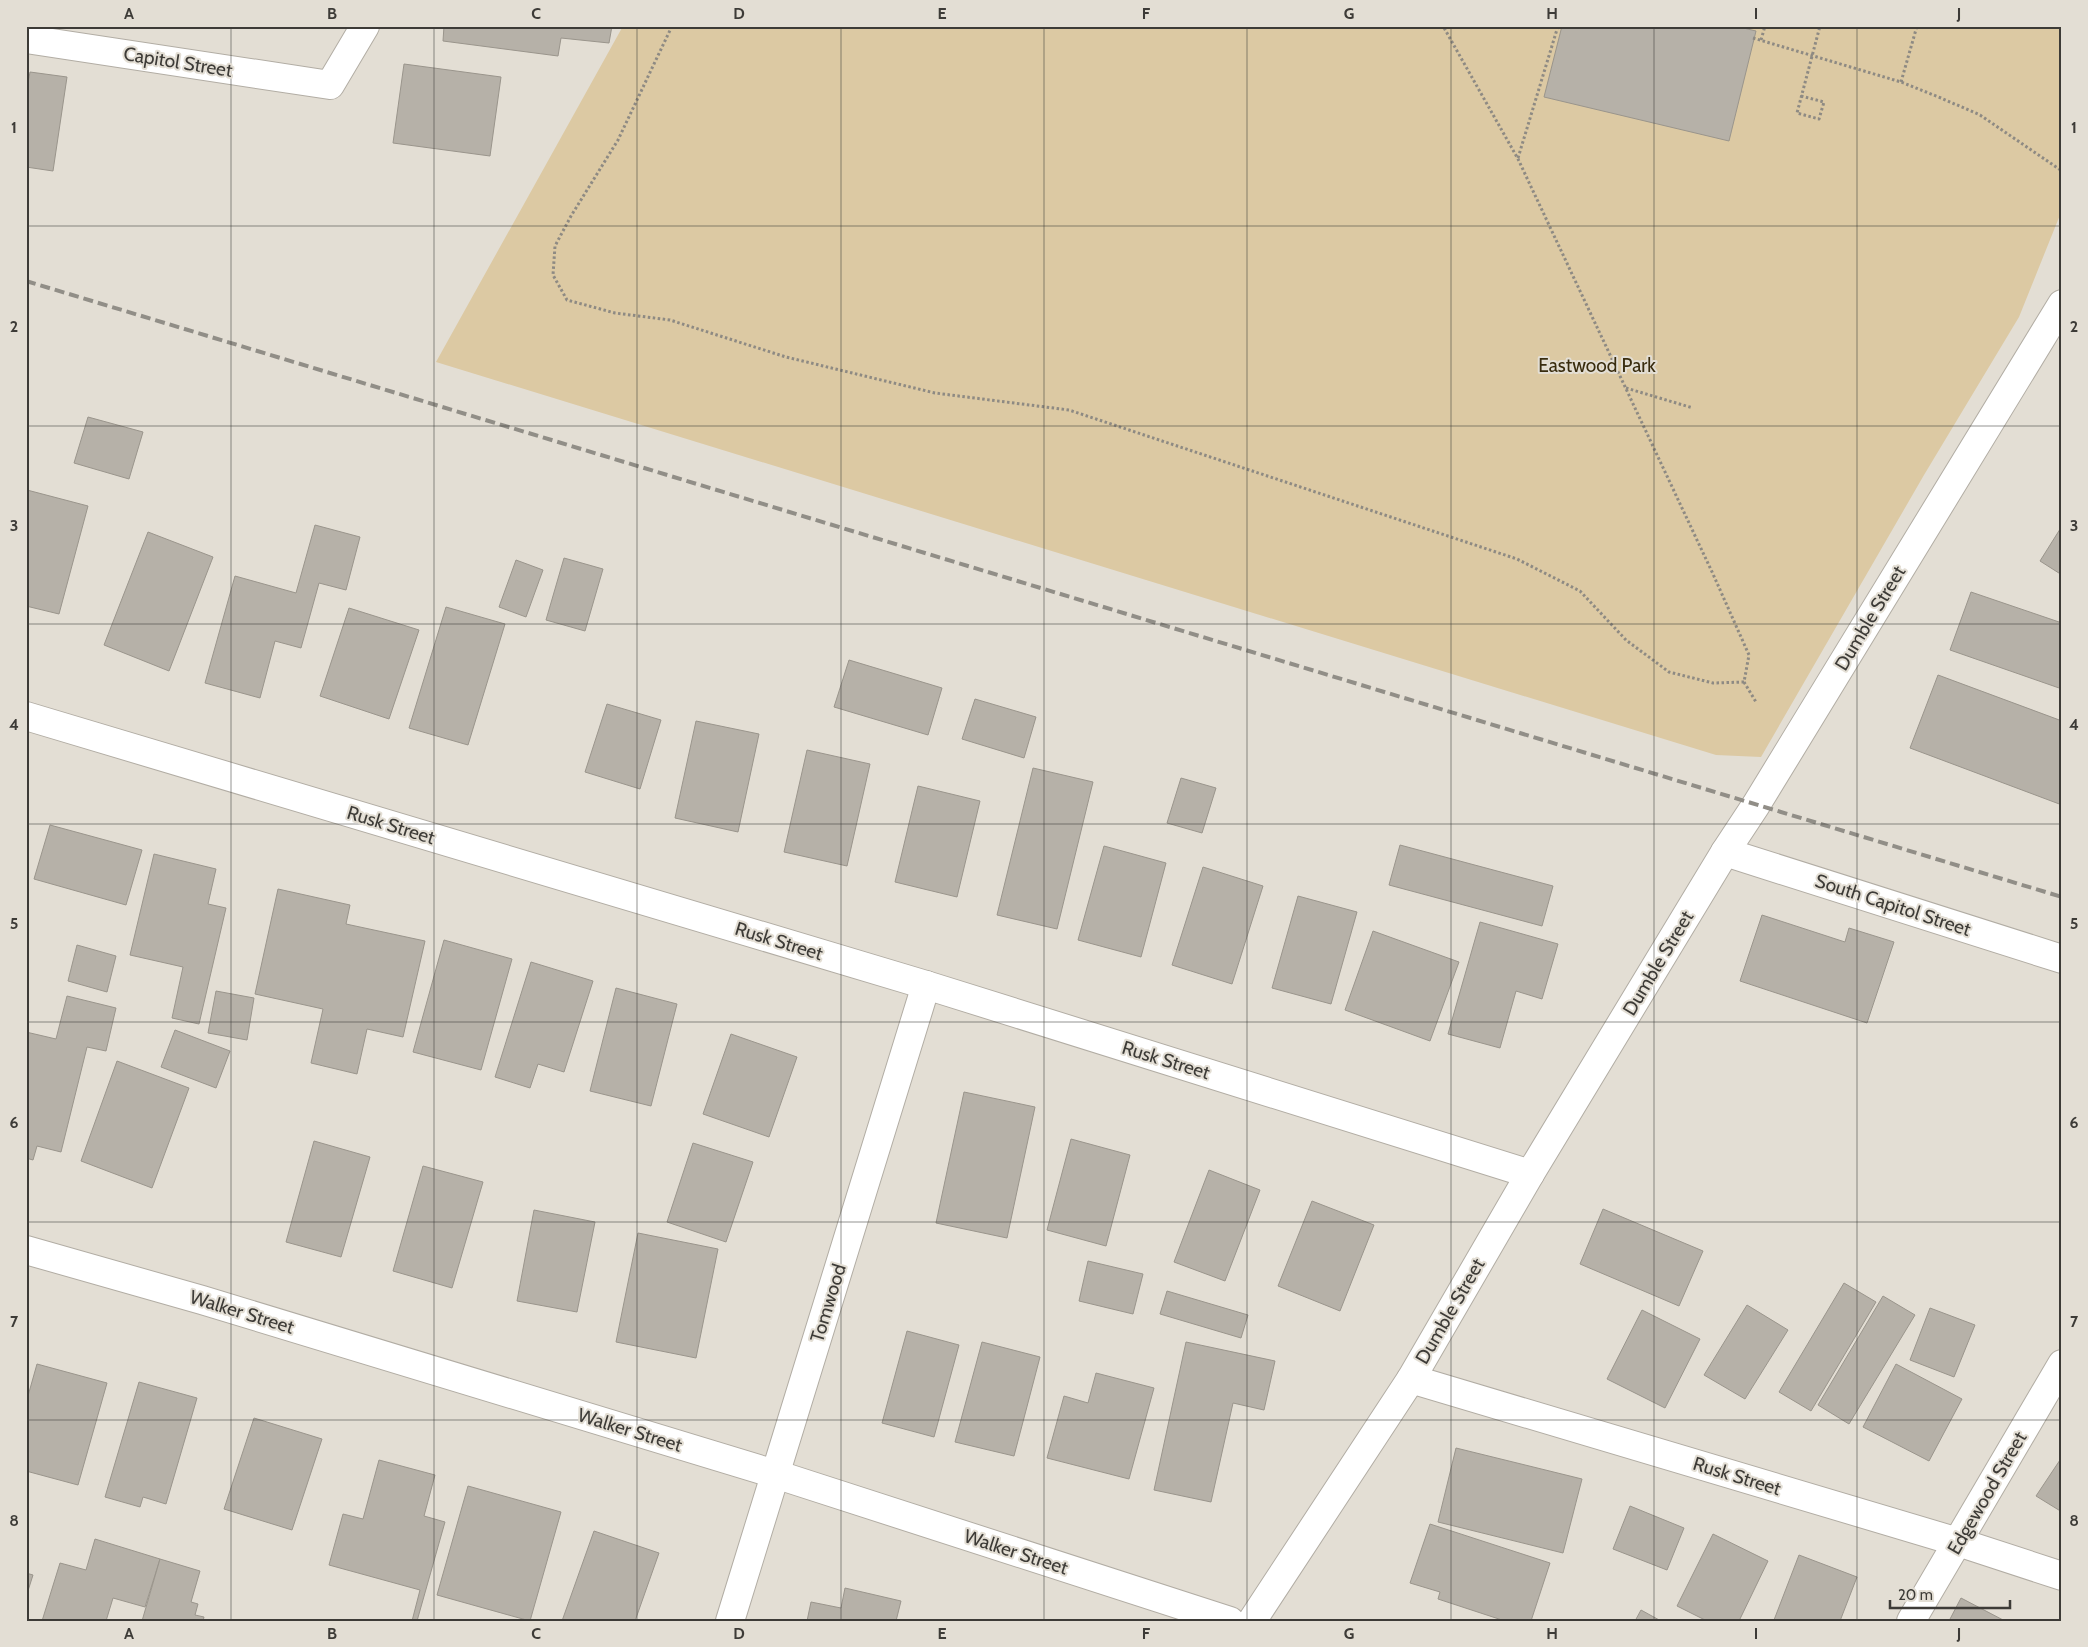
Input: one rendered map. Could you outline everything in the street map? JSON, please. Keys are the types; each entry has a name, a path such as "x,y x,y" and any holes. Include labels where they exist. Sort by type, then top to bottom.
{"street":[{"name":"Capitol Street","path":"26,39 330,85 365,26"},
{"name":"Dumble Street","path":"1252,1621 1411,1379 1530,1174 1725,852 1756,805 2062,304"},
{"name":"Rusk Street","path":"26,716 926,985 1530,1174"},
{"name":"South Capitol Street","path":"1725,852 2062,958"},
{"name":"Tomwood","path":"730,1621 926,985"},
{"name":"Walker Street","path":"26,1250 202,1300 775,1474 1230,1621"},
{"name":"Edgewood Street","path":"1911,1621 2062,1364"},
{"name":"Rusk Street","path":"1411,1379 1958,1542 2062,1576"}],"path":[{"path":"672,26 618,140 571,216 555,246 553,274 567,300 615,313 670,320 786,357 935,393 1069,410 1517,559 1580,591 1626,640 1669,672 1713,683 1744,682"},
{"path":"1443,26 1518,158 1749,655 1744,682 1756,702"},
{"path":"1518,158 1558,26"},
{"path":"1761,40 1765,26"},
{"path":"1801,96 1824,102 1819,119 1797,113 1801,96 1811,54 1820,26"},
{"path":"1901,82 1917,26"},
{"path":"1753,38 1901,82 1980,115 2062,171"},
{"path":"1625,388 1693,408"}],"green space":[{"name":"Eastwood Park","path":"623,26 2062,26 2062,210 2019,317 1924,475 1761,757 1716,755 436,362"}],"building":[{"path":"444,26 612,26 609,43 561,38 558,56 443,41"},
{"path":"1562,26 1735,26 1756,31 1729,141 1544,97"},
{"path":"404,64 501,77 490,156 393,143"},
{"path":"30,72 67,77 53,171 26,167 26,94"},
{"path":"88,417 143,432 129,479 74,463"},
{"path":"27,490 88,506 59,614 26,606"},
{"path":"315,525 360,537 346,590 319,583 301,648 275,641 260,698 205,683 235,576 296,593"},
{"path":"2062,526 2062,575 2040,561"},
{"path":"148,532 213,557 169,671 104,645"},
{"path":"564,558 603,569 585,631 546,620"},
{"path":"516,560 543,570 526,617 499,607"},
{"path":"1971,592 2062,623 2062,689 1950,650"},
{"path":"446,607 505,624 468,745 409,728"},
{"path":"349,608 419,630 389,719 320,696"},
{"path":"849,660 942,688 928,735 834,707"},
{"path":"1938,675 2062,721 2062,805 1910,748"},
{"path":"975,699 1036,717 1024,758 962,739"},
{"path":"607,704 661,720 640,789 585,772"},
{"path":"696,721 759,734 738,832 675,818"},
{"path":"807,750 870,764 847,866 784,852"},
{"path":"1033,768 1093,782 1057,929 997,915"},
{"path":"1181,778 1216,788 1202,833 1167,823"},
{"path":"918,786 980,801 957,897 895,882"},
{"path":"50,825 142,850 126,905 34,879"},
{"path":"1400,845 1553,886 1542,926 1389,885"},
{"path":"1104,846 1166,863 1141,957 1078,940"},
{"path":"154,854 216,869 208,904 226,908 199,1024 172,1018 183,967 130,955"},
{"path":"1203,867 1263,886 1232,984 1172,965"},
{"path":"278,889 350,905 346,924 425,941 403,1037 367,1029 357,1074 311,1063 323,1009 255,994"},
{"path":"1298,896 1357,912 1331,1004 1272,988"},
{"path":"1762,915 1845,942 1849,928 1894,942 1867,1023 1740,981"},
{"path":"1480,922 1558,944 1542,999 1516,991 1500,1048 1448,1034"},
{"path":"1373,931 1459,962 1430,1041 1345,1010"},
{"path":"444,940 512,959 481,1070 413,1052"},
{"path":"77,945 116,956 107,992 68,981"},
{"path":"531,962 593,981 564,1072 538,1064 530,1088 495,1077"},
{"path":"616,988 677,1004 651,1106 590,1091"},
{"path":"216,991 254,998 247,1040 208,1033"},
{"path":"67,996 116,1008 106,1051 87,1047 61,1152 37,1146 33,1160 26,1158 26,1032 56,1039"},
{"path":"175,1030 230,1051 216,1088 161,1067"},
{"path":"731,1034 797,1057 769,1137 703,1114"},
{"path":"117,1061 189,1088 152,1188 81,1161"},
{"path":"964,1092 1035,1107 1007,1238 936,1223"},
{"path":"1071,1139 1130,1155 1106,1246 1047,1230"},
{"path":"314,1141 370,1157 341,1257 286,1242"},
{"path":"693,1143 753,1162 726,1242 667,1222"},
{"path":"423,1166 483,1182 452,1288 393,1271"},
{"path":"1209,1170 1260,1190 1225,1281 1174,1262"},
{"path":"1312,1201 1374,1225 1340,1311 1278,1286"},
{"path":"1603,1209 1703,1251 1679,1306 1580,1264"},
{"path":"534,1210 595,1222 577,1312 517,1301"},
{"path":"638,1233 718,1249 696,1358 616,1342"},
{"path":"1088,1261 1143,1274 1133,1314 1079,1301"},
{"path":"1844,1283 1876,1302 1811,1411 1779,1392"},
{"path":"1167,1291 1248,1315 1241,1338 1160,1314"},
{"path":"1883,1296 1915,1315 1849,1424 1818,1405"},
{"path":"1747,1305 1788,1330 1745,1399 1704,1375"},
{"path":"1930,1308 1975,1325 1954,1377 1910,1360"},
{"path":"1642,1310 1700,1339 1665,1408 1607,1379"},
{"path":"907,1331 959,1345 934,1437 882,1423"},
{"path":"982,1342 1040,1357 1014,1456 955,1442"},
{"path":"1186,1342 1275,1361 1264,1410 1233,1403 1211,1502 1154,1490"},
{"path":"37,1364 107,1383 78,1485 26,1471 26,1403"},
{"path":"1896,1364 1962,1399 1929,1461 1863,1427"},
{"path":"1096,1373 1154,1388 1129,1479 1047,1458 1064,1396 1088,1403"},
{"path":"139,1382 197,1398 166,1504 143,1497 140,1507 105,1497"},
{"path":"254,1418 322,1439 292,1530 224,1509"},
{"path":"1456,1448 1582,1479 1563,1553 1438,1522"},
{"path":"2062,1457 2062,1512 2036,1496"},
{"path":"379,1460 435,1475 424,1516 445,1522 417,1621 412,1621 420,1590 329,1565 343,1514 363,1519"},
{"path":"468,1486 561,1512 530,1621 437,1595"},
{"path":"1630,1506 1684,1528 1667,1570 1613,1549"},
{"path":"1430,1524 1550,1563 1531,1621 1505,1621 1438,1599 1440,1592 1410,1583"},
{"path":"594,1531 659,1553 635,1621 562,1621"},
{"path":"1713,1534 1768,1561 1739,1621 1707,1621 1677,1606"},
{"path":"95,1539 160,1559 145,1607 113,1598 106,1621 42,1621 60,1563 86,1570"},
{"path":"1799,1555 1857,1577 1840,1621 1774,1620"},
{"path":"160,1559 200,1571 191,1602 198,1604 195,1615 204,1617 203,1621 142,1621"},
{"path":"26,1573 33,1575 26,1597"},
{"path":"845,1588 901,1601 896,1621 807,1621 811,1602 841,1608"},
{"path":"1961,1598 2005,1621 1949,1621"},
{"path":"1641,1610 1661,1621 1635,1621"}],"railway":[{"path":"26,281 2062,897"}]}
